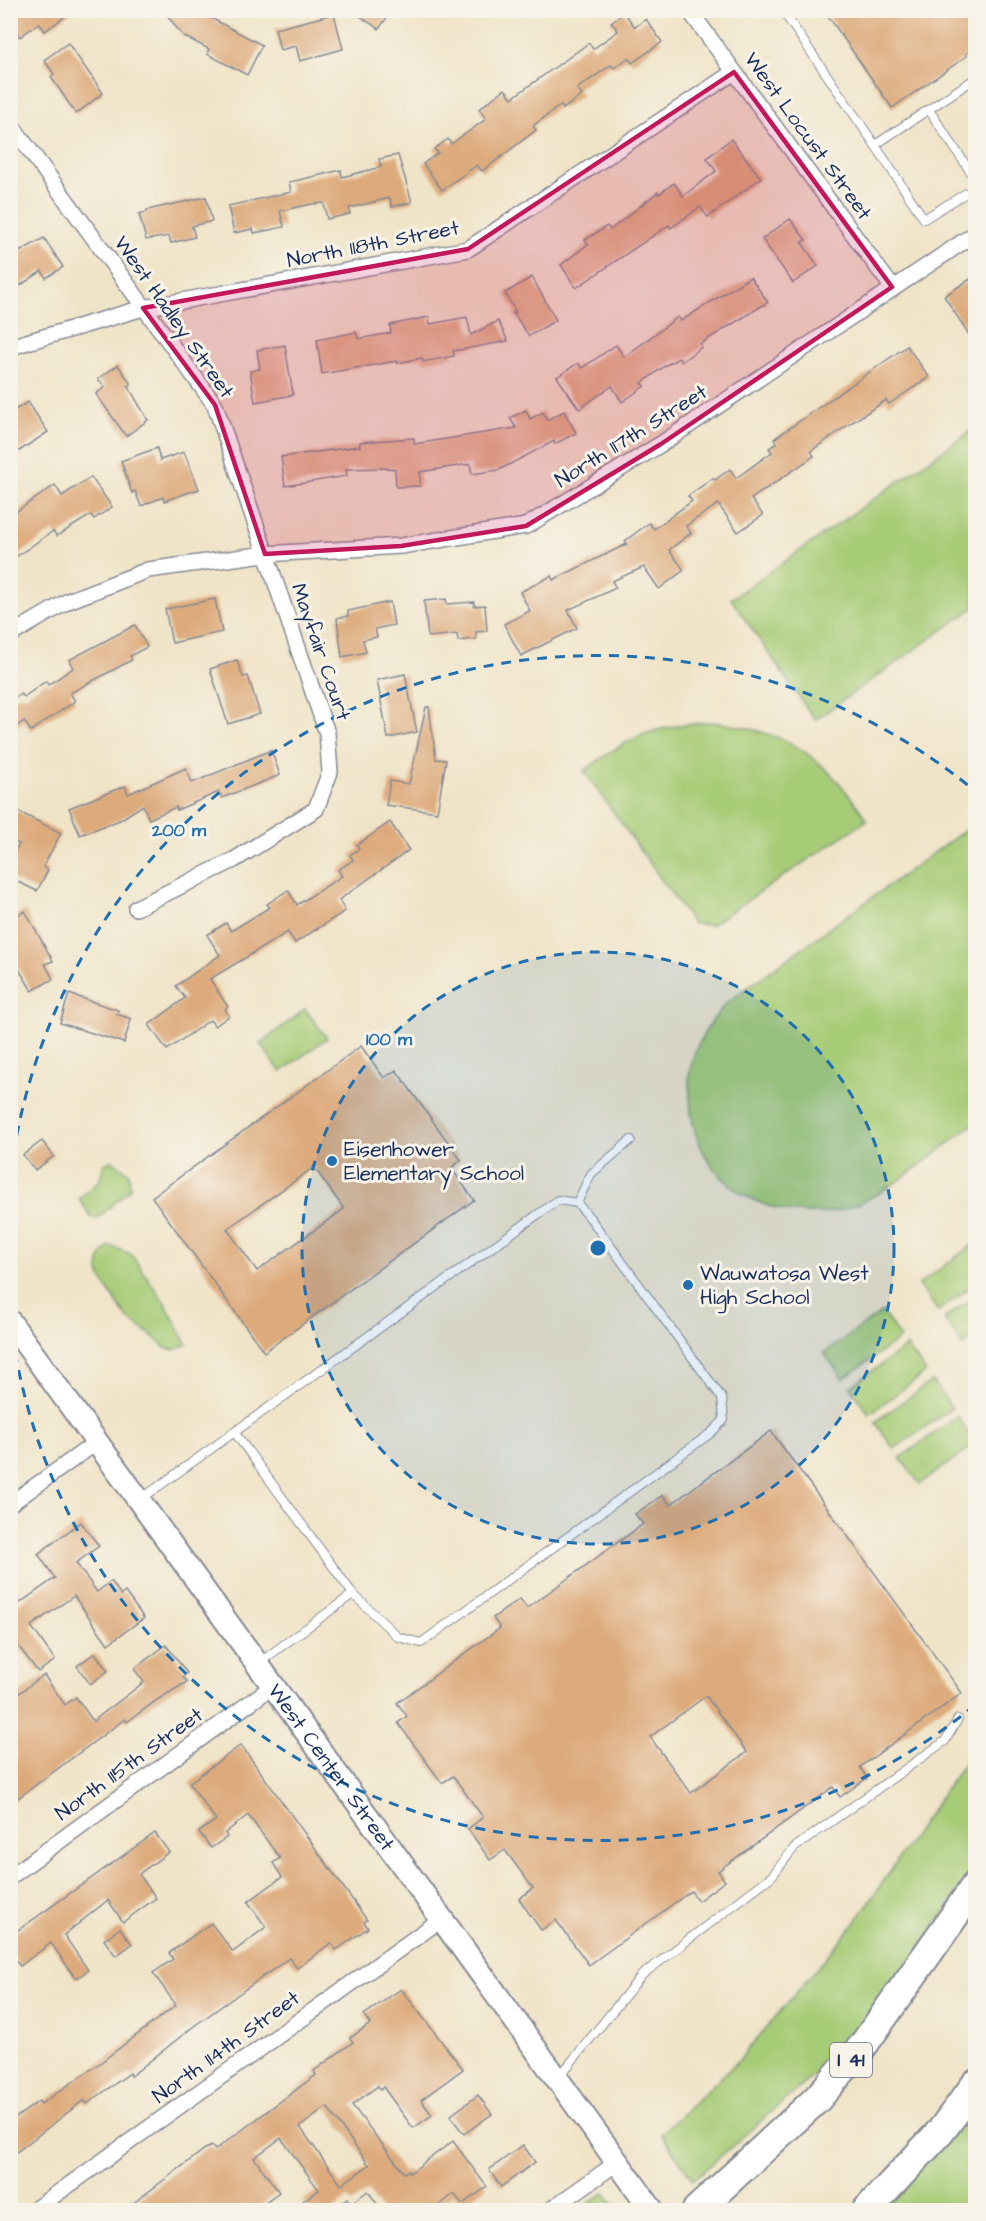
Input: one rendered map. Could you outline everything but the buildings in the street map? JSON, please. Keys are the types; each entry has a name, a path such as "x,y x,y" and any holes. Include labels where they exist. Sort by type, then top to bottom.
{"highway":[{"name":"I 41","path":"697,2211 817,2099 862,2047 975,1885"},
{"path":"867,2211 941,2131 975,2085"}],"street":[{"name":"West Locust Street","path":"689,10 892,287"},
{"name":"North 118th Street","path":"10,347 143,308 468,249 734,72"},
{"name":"West Hadley Street","path":"10,123 215,405 265,554"},
{"name":"North 117th Street","path":"10,635 68,601 148,570 265,554 400,546 526,526 661,444 892,287 975,234"},
{"name":"Mayfair Court","path":"136,908 234,860 316,809 330,772 327,733 265,554"},
{"name":"West Center Street","path":"10,1322 443,1917 649,2206"},
{"path":"10,1504 97,1442"},
{"name":"North 115th Street","path":"10,1877 273,1686"},
{"name":"North 114th Street","path":"34,2211 443,1917"},
{"path":"550,2211 618,2162"}],"lane":[{"path":"782,10 924,219 975,187"},
{"path":"875,145 975,78"},
{"path":"929,110 975,180"},
{"path":"577,1203 591,1174 631,1140"},
{"path":"140,1500 558,1200 577,1203 722,1398 724,1420 702,1440 421,1643 398,1637 353,1594 235,1433"},
{"path":"258,1664 353,1594"},
{"path":"558,2079 642,1975 772,1875 794,1848 945,1741 958,1719"}],"highlighted area":[{"path":"734,72 892,287 661,444 526,526 401,546 265,554 215,405 143,308 468,249"}],"green space":[{"path":"975,428 975,607 815,720 731,599"},
{"path":"709,722 760,731 782,739 801,750 835,779 867,820 711,925 693,924 584,771 615,749 642,735 671,727"},
{"path":"975,823 975,1123 905,1176 866,1200 847,1208 829,1212 802,1213 776,1208 753,1200 732,1187 715,1170 702,1149 694,1125 690,1098 689,1073 692,1060 709,1026 726,1003"},
{"path":"305,1009 327,1038 281,1072 260,1044"},
{"path":"112,1160 129,1173 130,1189 97,1219 91,1217 79,1199 99,1181 104,1165"},
{"path":"975,1243 975,1284 938,1311 918,1285"},
{"path":"110,1246 131,1254 165,1303 187,1344 175,1350 165,1348 157,1339 126,1316 106,1287 100,1273 100,1259 103,1252"},
{"path":"975,1296 975,1337 963,1346 944,1319"},
{"path":"882,1312 901,1338 843,1379 824,1353"},
{"path":"907,1346 926,1372 869,1414 850,1387"},
{"path":"932,1381 952,1408 894,1449 875,1422"},
{"path":"958,1416 975,1444 920,1484 900,1458"},
{"path":"975,1751 975,1868 919,1949 838,2054 693,2180 661,2134 739,2060 855,1923 960,1768"},
{"path":"975,2087 975,2200 963,2210 860,2210"},
{"path":"605,2192 618,2210 579,2210"}],"place":[{"name":"Eisenhower Elementary School","path":"332,1161"},
{"name":"Wauwatosa West High School","path":"688,1285"}]}
